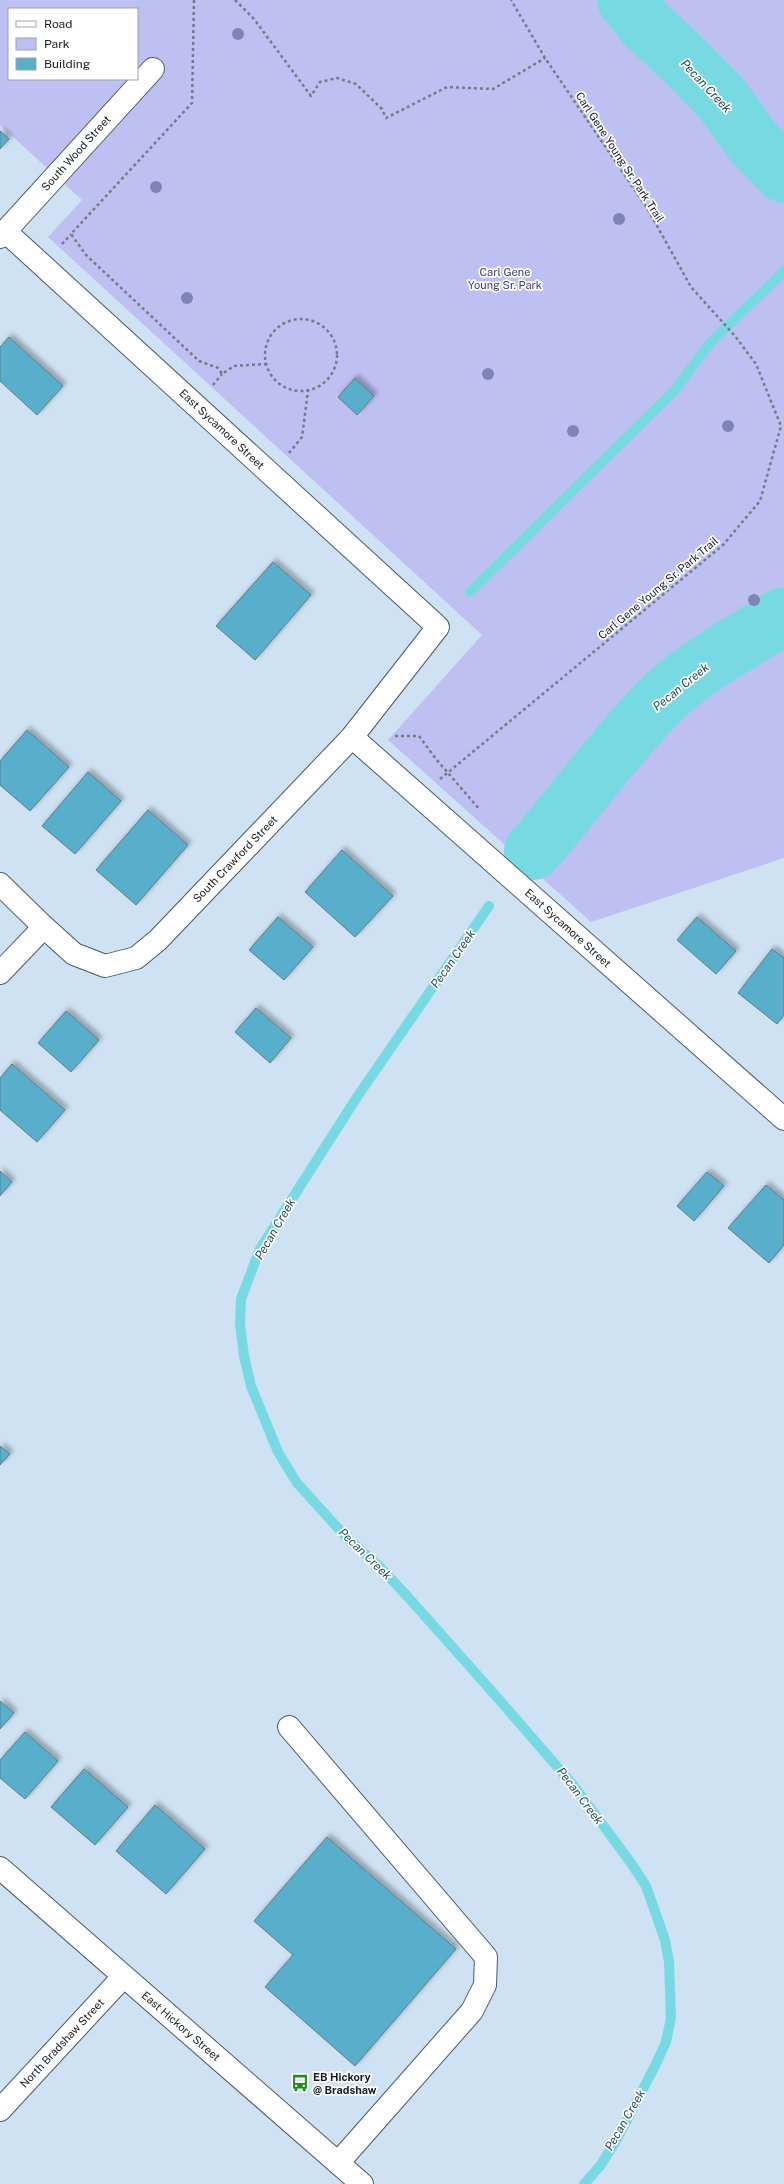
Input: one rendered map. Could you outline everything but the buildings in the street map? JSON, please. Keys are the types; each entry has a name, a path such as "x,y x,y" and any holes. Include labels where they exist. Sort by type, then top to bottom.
{"street":[{"name":"South Wood Street","path":"3,234 153,69"},
{"name":"East Sycamore Street","path":"3,234 269,472 438,627"},
{"name":"South Crawford Street","path":"0,884 74,954 105,966 136,958 158,940 352,737 438,627"},
{"name":"East Sycamore Street","path":"352,737 784,1119"},
{"path":"0,973 44,927"},
{"path":"289,1728 486,1957 485,1985 472,2011 338,2163"},
{"name":"East Hickory Street","path":"0,1868 362,2184"},
{"name":"North Bradshaw Street","path":"0,2110 123,1976"}],"path":[{"path":"194,0 192,103 71,234 86,255 199,361 218,368 222,374 234,366 265,364"},
{"path":"235,0 254,19 310,96 320,82 337,78 356,84 382,108 386,118 447,88 493,89 545,58"},
{"name":"Carl Gene Young Sr. Park Trail","path":"419,796 722,546 760,501 781,426 756,364 735,336 691,287 647,208 545,58 511,0"},
{"path":"304,319 315,322 325,328 332,337 337,348 337,360 334,372 326,383 308,391 290,390 279,385 270,376 265,364 264,353 267,342 273,331 282,324 293,320 304,319"},
{"path":"269,472 294,448 302,437 308,391"},
{"path":"370,715 395,736 419,736 447,772"}],"green space":[{"name":"Carl Gene Young Sr. Park","path":"0,0 784,0 784,858 591,922 388,740 482,635 48,237 82,200 0,125"}],"waterway":[{"name":"Pecan Creek","path":"626,0 647,26 686,62 722,99 753,142 784,174"},
{"path":"470,592 675,390 710,343 784,271"},
{"name":"Pecan Creek","path":"533,851 609,758 640,722 670,691 734,646 784,616"},
{"name":"Pecan Creek","path":"489,906 357,1097 260,1249 241,1299 240,1324 244,1356 251,1386 278,1452 297,1483 347,1538 379,1566 408,1597 503,1704 574,1786 631,1863 646,1886 665,1940 669,1962 671,2018 666,2042 616,2141 600,2166 584,2184"}],"place":[{"name":"EB Hickory @ Bradshaw","path":"300,2083"}]}
